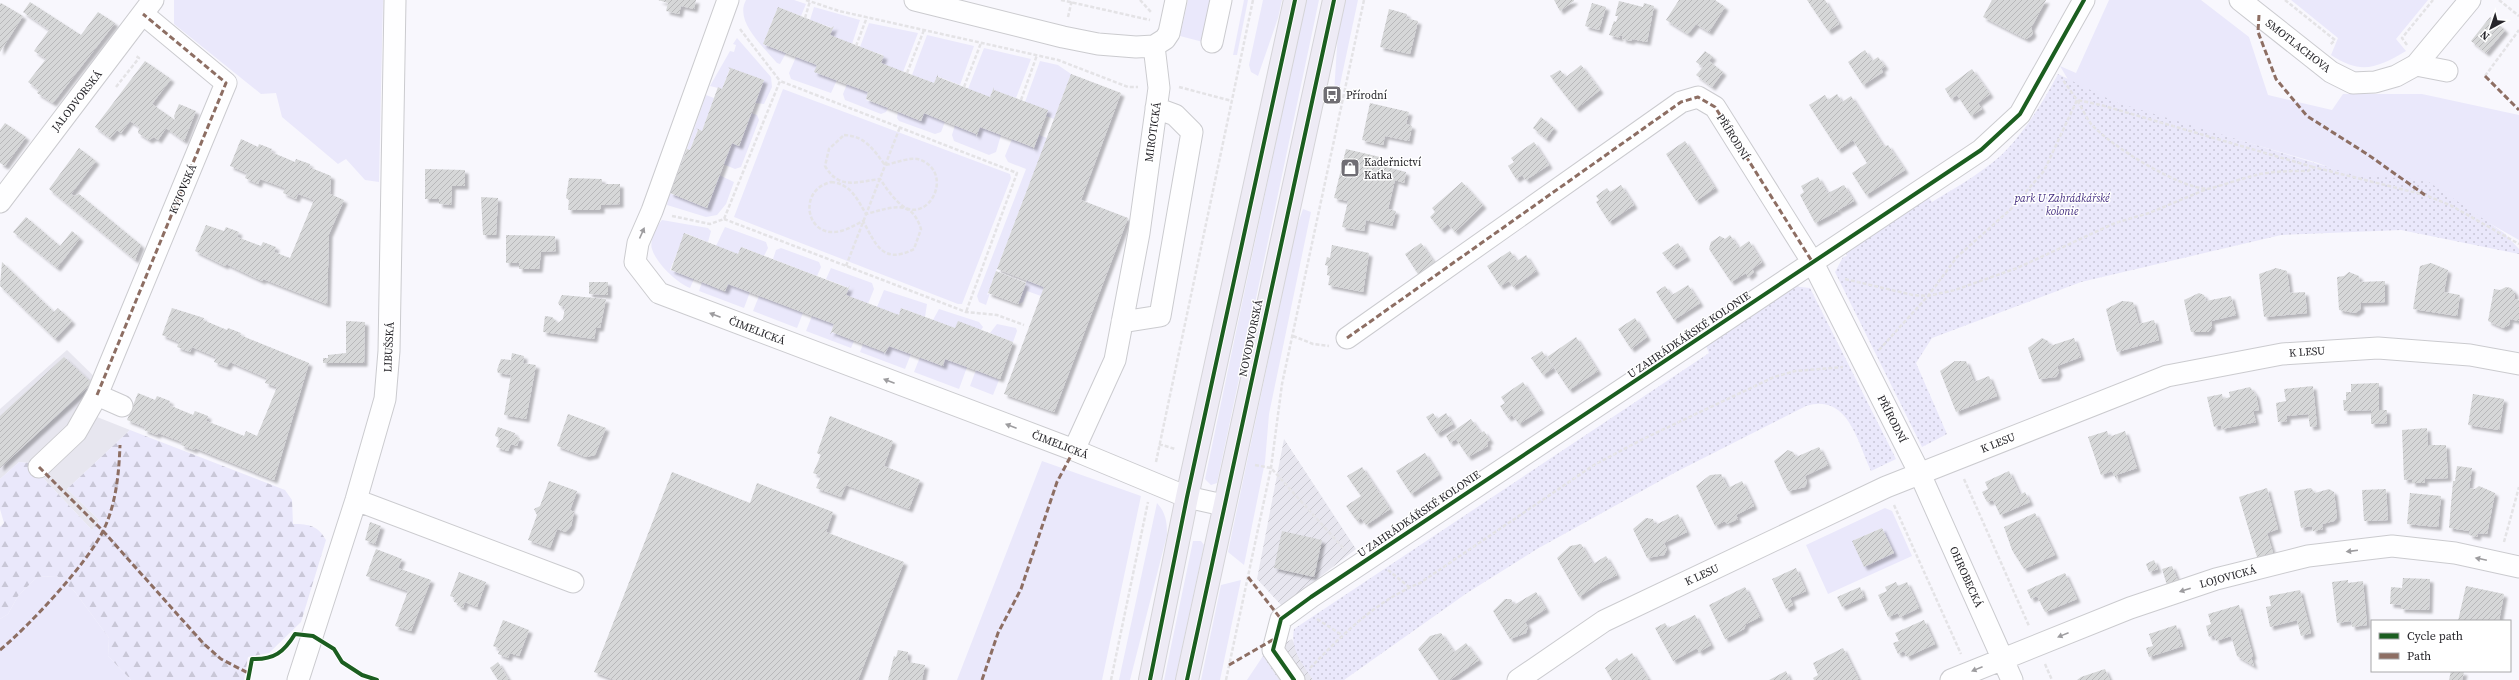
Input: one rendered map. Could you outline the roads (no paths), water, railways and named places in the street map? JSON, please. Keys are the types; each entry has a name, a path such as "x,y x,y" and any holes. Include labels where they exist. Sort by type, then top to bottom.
{"main road":[{"path":"1150,680 1187,497 1294,0"},
{"name":"NOVODVORSKÁ","path":"1187,680 1223,505 1334,0"}],"street":[{"name":"LIBUŠSKÁ","path":"298,680 356,500 385,399 389,350 395,0"},
{"path":"915,0 1084,41 1136,47 1161,39"},
{"name":"MIROTICKÁ","path":"1074,450 1115,360 1139,233 1159,88 1161,39 1176,0"},
{"path":"1212,42 1221,0"},
{"name":"U ZAHRÁDKÁŘSKÉ KOLONIE","path":"1301,675 1273,650 1281,620 1368,559 1816,270 1981,150 2020,114 2084,0"},
{"name":"SMOTLACHOVA","path":"2240,0 2331,72 2354,83 2376,82 2396,76 2413,56 2470,0"},
{"name":"ČIMELICKÁ","path":"726,4 652,211 638,243 635,262 658,294 1074,450 1187,497"},
{"name":"JALODVORSKÁ","path":"0,202 148,7"},
{"name":"KYJOVSKÁ","path":"97,395 226,83 148,7"},
{"path":"2413,56 2447,71"},
{"name":"PŘÍRODNÍ","path":"1347,338 1681,102 1698,97 1715,107 1816,270 1856,364 1920,474"},
{"path":"1122,322 1160,316 1192,132 1175,115 1156,108"},
{"name":"K LESU","path":"1518,680 1604,621 1886,487 2167,376 2282,354 2378,348 2470,355 2519,364"},
{"path":"39,467 76,432 97,395 122,406"},
{"name":"OHROBECKÁ","path":"1920,474 2012,680"},
{"path":"1187,497 1223,505"},
{"path":"356,500 573,582"},
{"name":"LOJOVICKÁ","path":"1960,676 2137,605 2216,580 2308,556 2392,546 2455,553 2519,567"}],"place":[{"name":"Přírodní","path":"1332,95"},
{"name":"Kadeřnictví Katka","path":"1350,168"}],"park label":[{"name":"park U Zahrádkářské kolonie","path":"2062,204"}]}
